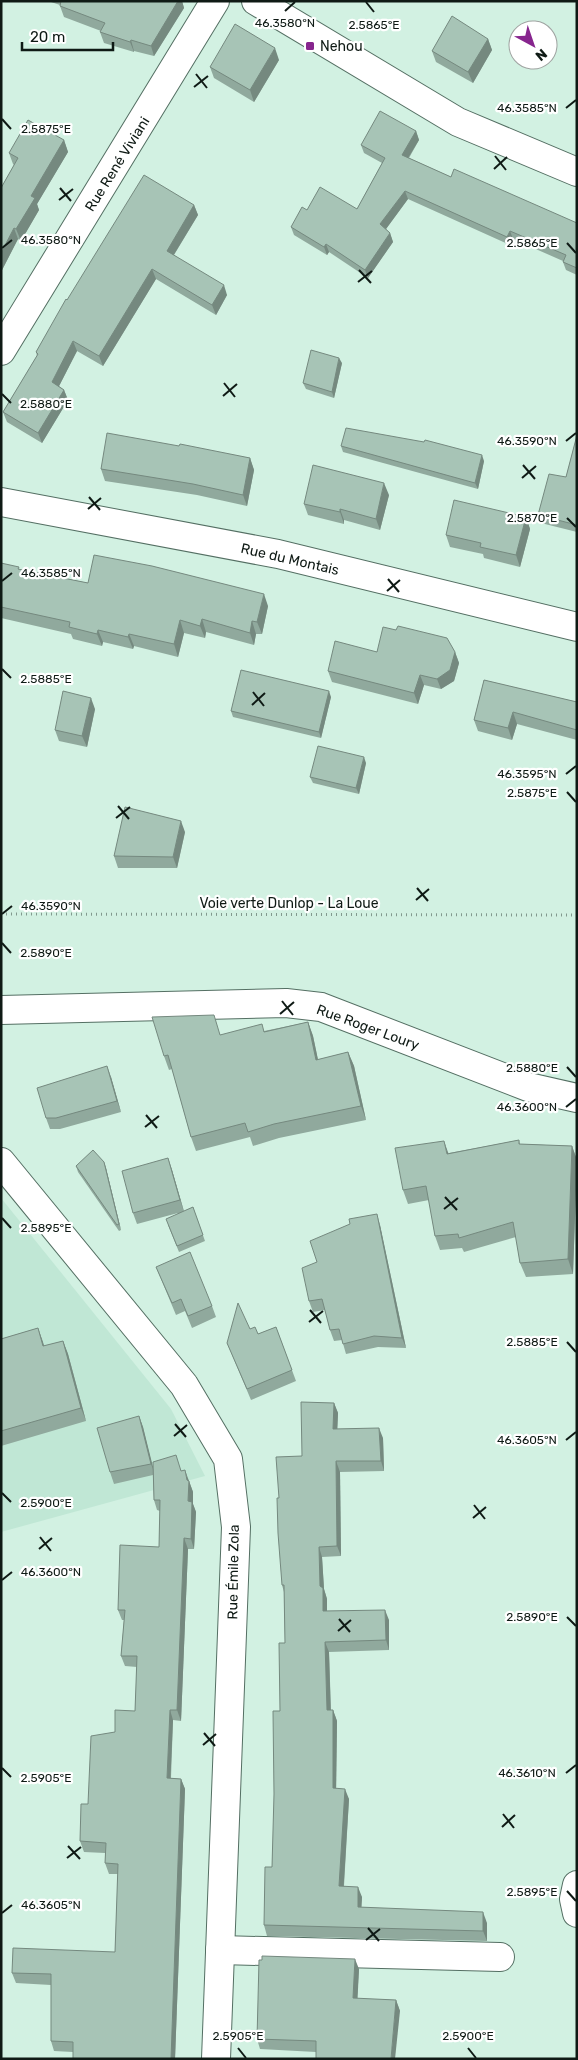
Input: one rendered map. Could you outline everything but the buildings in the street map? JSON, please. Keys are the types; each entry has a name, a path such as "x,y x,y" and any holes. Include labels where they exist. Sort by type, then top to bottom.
{"street":[{"name":"Rue René Viviani","path":"1,351 215,1"},
{"path":"256,1 458,122 577,172"},
{"name":"Rue du Montais","path":"1,502 278,554 577,627"},
{"name":"Rue Roger Loury","path":"1,1010 286,1002 322,1007 528,1087 577,1098"},
{"name":"Rue Émile Zola","path":"1,1162 184,1385 228,1459 236,1527 216,2059"},
{"path":"577,1885 574,1899 577,1913"},
{"path":"220,1950 500,1957"}],"path":[{"name":"Voie verte Dunlop - La Loue","path":"1,914 577,915"}],"shaded area":[{"path":"1,1198 171,1409 205,1476 1,1532"}],"place":[{"name":"Nehou","path":"310,46"}]}
